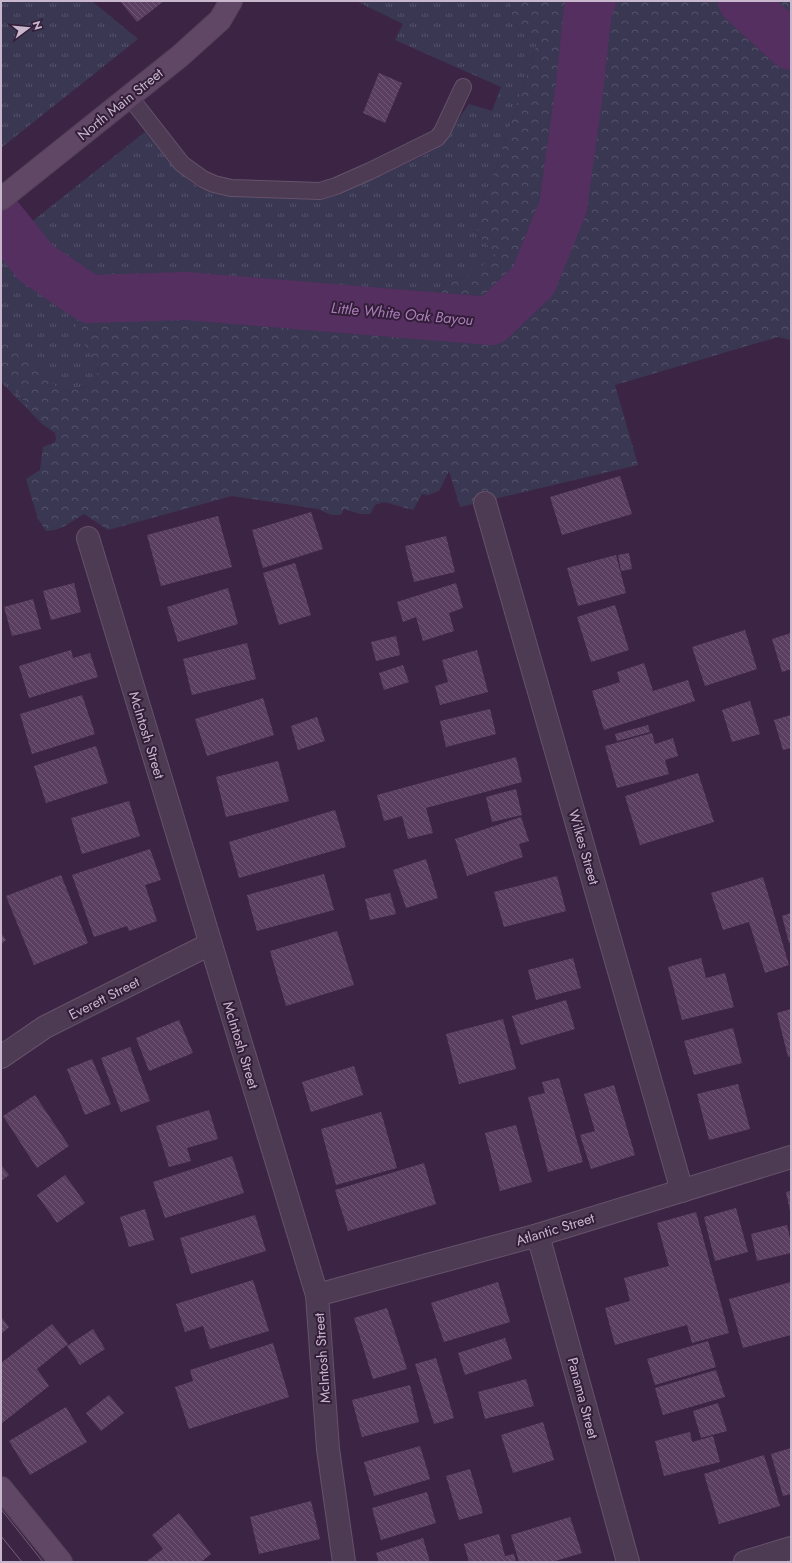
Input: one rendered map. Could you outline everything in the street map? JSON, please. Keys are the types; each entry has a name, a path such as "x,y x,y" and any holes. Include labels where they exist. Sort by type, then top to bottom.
{"main road":[{"name":"North Main Street","path":"1,199 180,56 220,20 231,1"},
{"path":"1,1488 61,1562"}],"street":[{"name":"Wilkes Street","path":"485,503 682,1191"},
{"name":"McIntosh Street","path":"88,538 317,1295 328,1449 344,1562"},
{"name":"Everett Street","path":"1,1057 45,1027 210,944"},
{"name":"Atlantic Street","path":"317,1295 538,1235 791,1157"},
{"name":"Panama Street","path":"538,1235 628,1562"},
{"path":"745,1562 791,1548"}],"lane":[{"path":"129,96 182,164 203,179 214,184 231,188 320,191 336,186 370,171 437,138 442,132 463,87"}],"green space":[{"path":"1,1 93,2 138,39 1,148"},
{"path":"356,1 511,1 512,23 538,40 496,168 480,207 477,234 497,255 473,273 442,286 420,319 384,317 358,323 350,323 331,315 320,318 302,317 291,314 287,300 266,295 257,298 252,297 243,283 211,294 197,292 194,287 186,289 178,299 151,307 125,306 102,308 85,300 85,346 98,364 97,377 86,387 61,392 1,329 1,246 145,132 187,179 199,188 211,191 362,183 424,155 441,144 469,104 492,111 501,87 395,40 403,24"},
{"path":"511,1 791,1 791,340 778,337 615,385 638,465 460,507 449,471 439,491 428,495 422,494 413,510 384,502 375,505 370,514 360,514 344,509 341,515 331,515 318,509 232,496 108,530 84,514 57,529 46,531 38,519 26,479 40,470 43,447 55,442 55,433 42,424 1,371 1,329 61,392 86,387 97,377 98,364 82,342 75,322 77,312 85,300 102,308 125,306 151,307 178,299 186,289 194,287 197,292 211,294 244,283 252,288 252,297 258,298 275,292 287,300 291,314 302,317 320,318 331,315 350,323 358,323 384,317 420,319 442,286 473,273 497,255 477,234 480,207 496,168 538,40 512,23"},
{"path":"1,371 42,424 1,382"}],"building":[{"path":"120,1 164,1 137,22"},
{"path":"379,73 402,83 385,123 363,113"},
{"path":"620,476 632,514 562,535 550,497"},
{"path":"311,512 323,549 263,568 252,530"},
{"path":"218,516 232,567 161,586 147,535"},
{"path":"446,536 455,572 414,582 405,546"},
{"path":"629,553 632,569 621,571 618,555"},
{"path":"616,555 626,593 578,606 567,568"},
{"path":"295,563 311,615 279,625 263,573"},
{"path":"74,583 81,612 51,620 43,591"},
{"path":"456,583 463,608 449,613 454,631 423,641 416,617 403,622 397,602"},
{"path":"228,588 238,624 178,642 167,607"},
{"path":"33,599 41,629 12,636 4,607"},
{"path":"615,605 629,650 591,662 577,617"},
{"path":"745,630 757,669 705,686 692,647"},
{"path":"791,633 791,669 782,672 772,639"},
{"path":"396,636 400,655 376,661 371,642"},
{"path":"247,643 256,679 192,695 183,659"},
{"path":"71,650 73,658 90,653 98,677 29,698 19,666"},
{"path":"477,650 488,692 440,705 435,686 448,682 442,660"},
{"path":"644,663 653,691 688,680 695,701 604,730 592,691 620,682 617,672"},
{"path":"403,665 409,682 384,690 379,673"},
{"path":"82,695 95,734 32,754 20,714"},
{"path":"263,698 274,735 207,756 195,719"},
{"path":"750,701 760,734 732,742 722,710"},
{"path":"490,709 496,734 446,747 440,721"},
{"path":"791,715 791,748 783,750 774,720"},
{"path":"317,717 325,741 298,750 291,726"},
{"path":"648,725 650,732 617,741 615,734"},
{"path":"652,733 655,744 673,738 678,756 665,760 669,774 617,788 605,746"},
{"path":"96,746 108,783 46,803 34,766"},
{"path":"516,757 522,782 426,808 433,833 408,839 402,816 384,821 377,795"},
{"path":"278,761 289,801 226,817 216,777"},
{"path":"698,773 714,822 640,845 625,796"},
{"path":"516,789 522,815 492,822 486,797"},
{"path":"129,801 140,836 82,854 71,818"},
{"path":"335,810 346,847 239,878 229,842"},
{"path":"521,817 529,841 519,844 523,857 467,876 455,839"},
{"path":"150,849 161,880 145,885 157,921 129,931 127,926 94,937 72,875"},
{"path":"426,859 438,898 406,908 393,870"},
{"path":"324,874 334,910 257,931 247,895"},
{"path":"61,875 88,943 34,965 6,896"},
{"path":"557,876 566,911 504,927 494,892"},
{"path":"763,877 789,965 765,973 749,922 723,930 711,893"},
{"path":"390,893 396,914 370,920 365,899"},
{"path":"791,913 791,942 789,943 782,916"},
{"path":"337,931 354,985 286,1006 270,951"},
{"path":"1,933 6,940 1,944"},
{"path":"573,958 581,988 536,1000 528,970"},
{"path":"701,958 706,978 725,973 734,1007 682,1020 668,967"},
{"path":"566,1000 575,1029 521,1045 512,1016"},
{"path":"791,1009 791,1056 788,1057 777,1013"},
{"path":"503,1019 516,1069 459,1084 446,1034"},
{"path":"179,1020 193,1053 149,1071 136,1038"},
{"path":"733,1028 742,1063 694,1075 684,1041"},
{"path":"130,1047 150,1101 121,1112 101,1058"},
{"path":"92,1059 111,1104 85,1115 67,1069"},
{"path":"354,1066 363,1095 311,1112 302,1082"},
{"path":"559,1078 583,1162 548,1172 528,1097 545,1093 542,1082"},
{"path":"738,1084 750,1129 709,1140 697,1094"},
{"path":"614,1085 635,1155 591,1169 580,1135 595,1131 584,1094"},
{"path":"35,1095 69,1146 37,1168 3,1116"},
{"path":"209,1110 218,1139 187,1148 191,1161 169,1167 156,1126"},
{"path":"381,1112 397,1168 336,1185 321,1129"},
{"path":"516,1125 532,1182 500,1191 485,1133"},
{"path":"232,1156 244,1193 165,1218 153,1182"},
{"path":"424,1163 436,1204 348,1231 335,1190"},
{"path":"1,1165 9,1175 1,1181"},
{"path":"65,1175 85,1203 57,1223 37,1195"},
{"path":"791,1191 791,1210 790,1211 786,1192"},
{"path":"736,1208 748,1252 715,1261 704,1217"},
{"path":"145,1209 154,1240 129,1247 120,1217"},
{"path":"696,1212 729,1333 692,1343 687,1325 615,1345 605,1308 630,1301 624,1278 669,1266 657,1223"},
{"path":"255,1215 266,1251 191,1274 180,1238"},
{"path":"787,1225 791,1242 791,1253 757,1261 751,1234"},
{"path":"253,1280 269,1331 210,1349 203,1326 185,1332 176,1304"},
{"path":"498,1282 510,1322 444,1342 431,1303"},
{"path":"791,1282 791,1335 743,1348 729,1299"},
{"path":"387,1308 407,1369 373,1379 354,1318"},
{"path":"1,1317 9,1327 1,1334"},
{"path":"52,1324 68,1344 37,1369 49,1386 1,1424 1,1363"},
{"path":"93,1329 105,1349 80,1365 67,1346"},
{"path":"505,1338 512,1359 465,1375 458,1353"},
{"path":"708,1341 716,1367 655,1385 647,1359"},
{"path":"273,1343 289,1397 189,1429 175,1387 193,1381 190,1370"},
{"path":"436,1358 454,1418 434,1424 415,1364"},
{"path":"716,1370 725,1397 663,1415 655,1388"},
{"path":"526,1379 534,1406 485,1419 478,1392"},
{"path":"410,1385 419,1422 362,1437 352,1400"},
{"path":"109,1395 124,1413 101,1431 86,1413"},
{"path":"718,1403 727,1431 701,1438 693,1411"},
{"path":"66,1407 87,1442 30,1475 9,1441"},
{"path":"543,1422 554,1460 513,1473 501,1435"},
{"path":"690,1432 692,1442 713,1436 720,1462 664,1476 655,1441"},
{"path":"420,1446 430,1479 374,1496 364,1462"},
{"path":"791,1448 791,1494 783,1496 771,1454"},
{"path":"764,1455 780,1506 719,1524 704,1474"},
{"path":"470,1469 483,1513 459,1520 446,1476"},
{"path":"427,1492 436,1523 381,1540 372,1508"},
{"path":"311,1501 320,1539 259,1554 250,1517"},
{"path":"179,1513 211,1554 201,1562 146,1562 163,1549 152,1535"},
{"path":"570,1517 582,1553 552,1562 519,1562 511,1535"},
{"path":"499,1534 505,1556 514,1554 516,1562 469,1562 464,1544"},
{"path":"423,1538 430,1562 379,1562 376,1553"}],"waterway":[{"name":"Little White Oak Bayou","path":"1,219 36,263 89,299 186,296 491,321 533,281 563,207 579,92 588,10 592,1"},
{"name":"Little White Oak Bayou","path":"742,1 791,46"}],"tram line":[{"path":"1,1509 43,1562"},
{"path":"1,1536 22,1562"}]}
